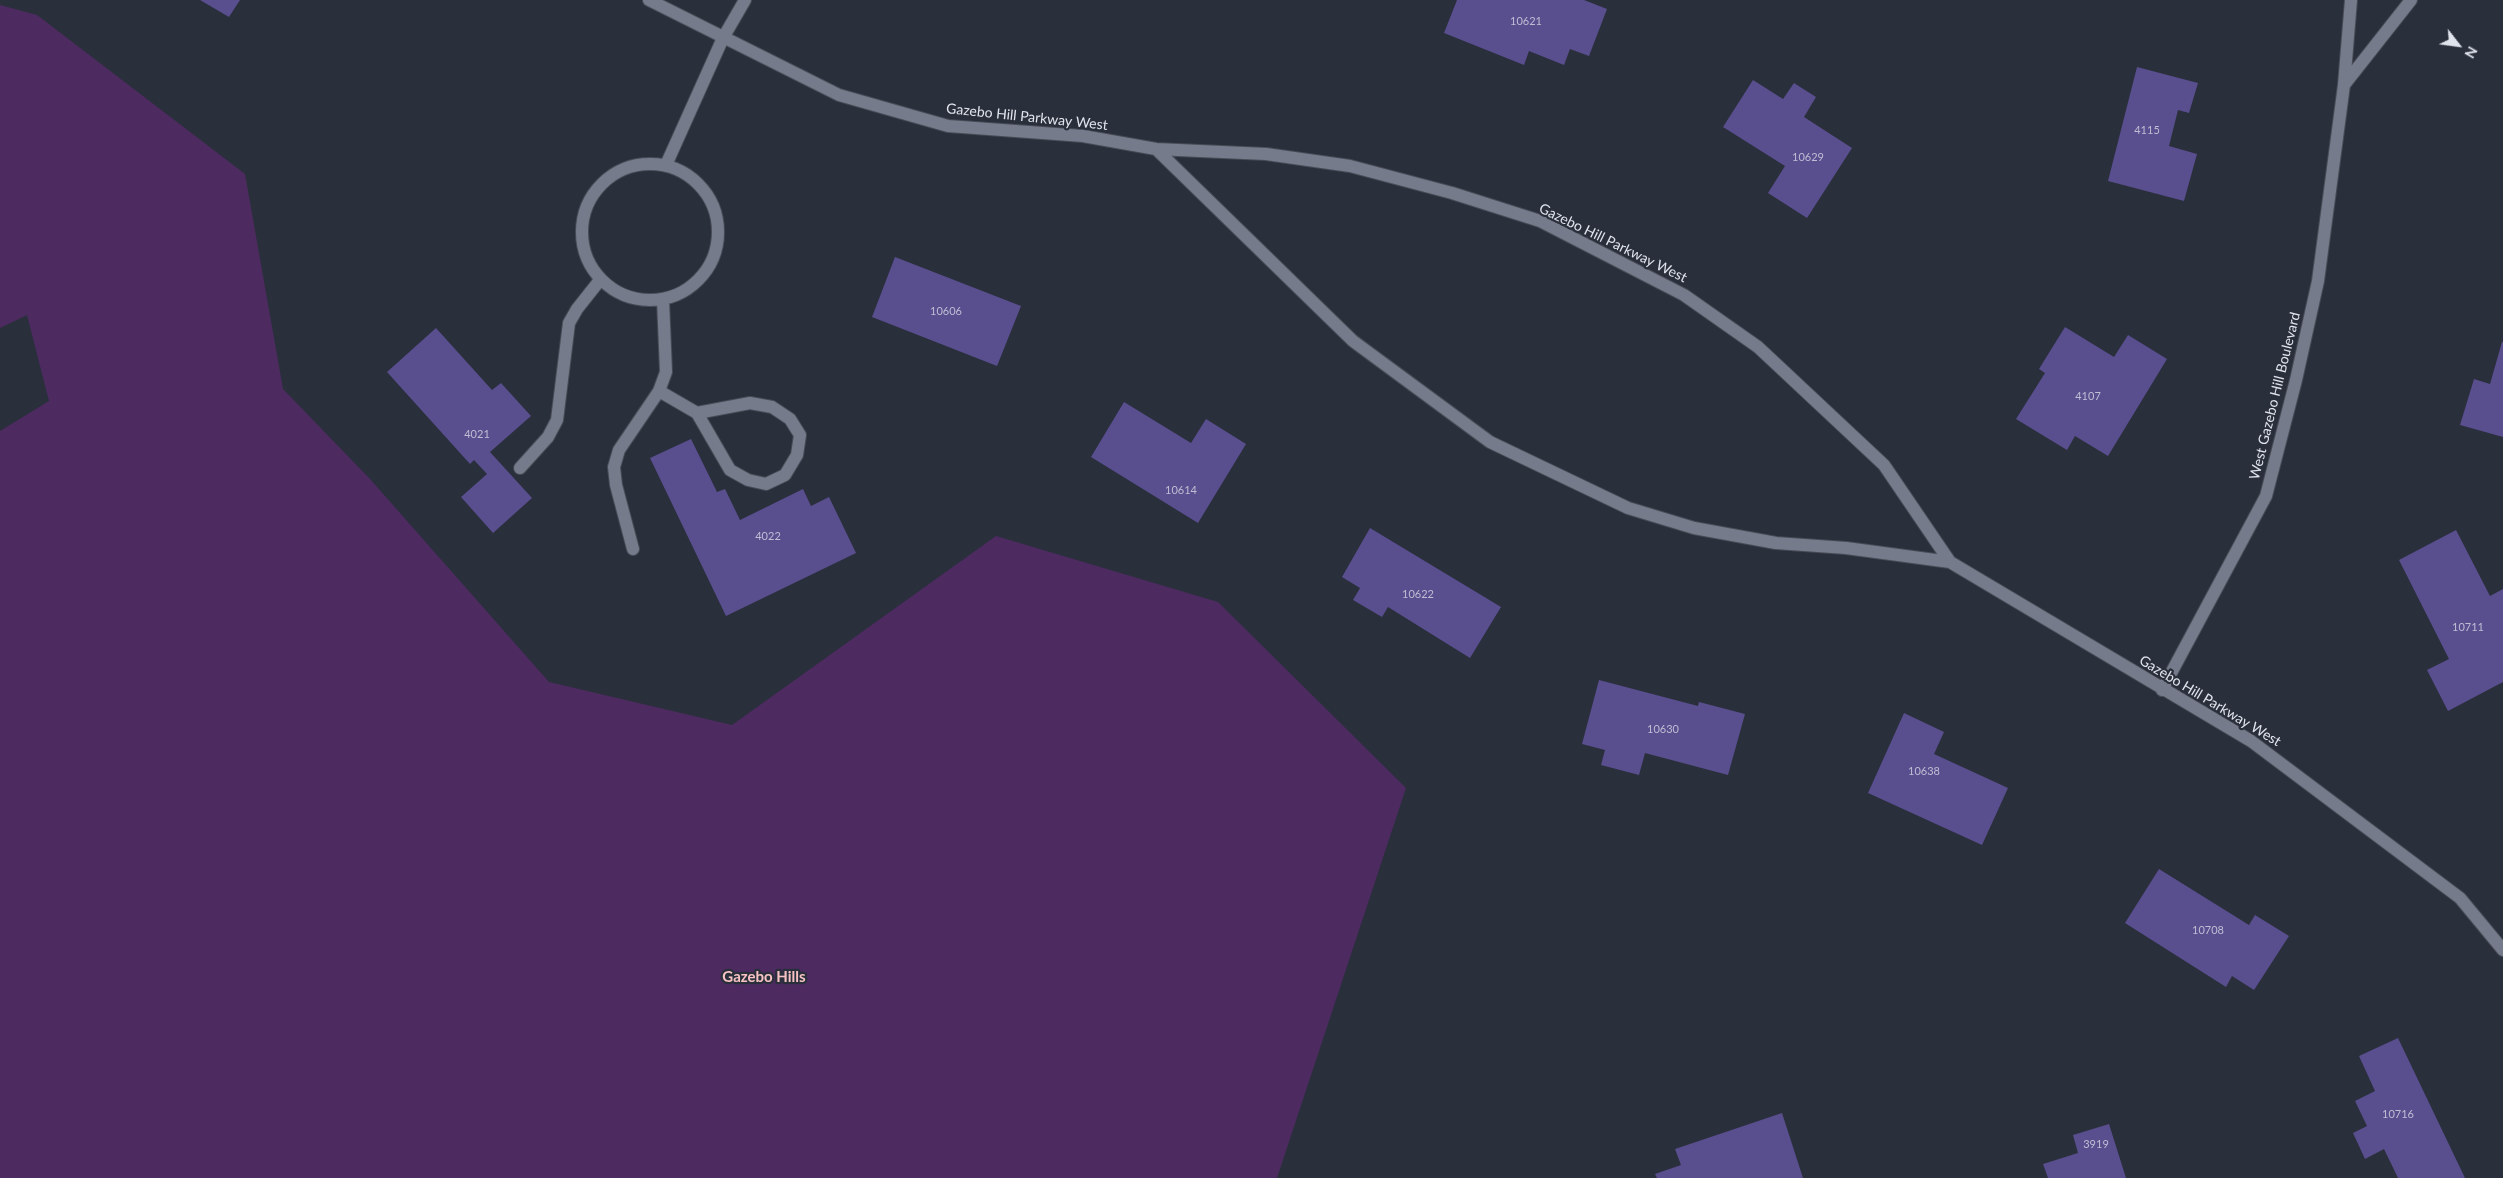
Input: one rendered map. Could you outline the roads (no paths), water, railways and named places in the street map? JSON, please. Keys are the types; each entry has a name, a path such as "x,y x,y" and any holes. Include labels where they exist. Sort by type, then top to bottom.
{"street":[{"name":"Gazebo Hill Parkway West","path":"649,0 839,95 948,126 1083,136 1156,149 1266,154 1350,166 1452,193 1540,221 1684,295 1758,347 1884,465 1950,562"},
{"path":"666,165 723,38 745,0"},
{"name":"West Gazebo Hill Boulevard","path":"2162,690 2266,496 2296,380 2318,280 2344,85 2351,0"},
{"path":"2344,85 2411,0"},
{"name":"Gazebo Hill Parkway West","path":"1156,149 1353,341 1490,442 1628,508 1694,528 1776,543 1846,548 1950,562 2162,690 2251,741 2460,898 2503,950"},
{"path":"644,163 666,165 687,173 705,189 716,210 719,233 715,256 703,277 685,292 663,300 639,300 618,293 600,280 588,262 582,241 583,219 590,198 604,181 623,169 644,163"},
{"path":"520,468 548,437 557,420 569,323 577,309 600,280"},
{"path":"633,549 616,485 614,467 619,450 659,391 666,372 663,300"},
{"path":"659,391 697,413 730,470 748,480 766,484 785,475 797,455 800,434 790,419 772,407 750,404 697,413"}],"district":[{"name":"Gazebo Hills","path":"764,977"}]}
